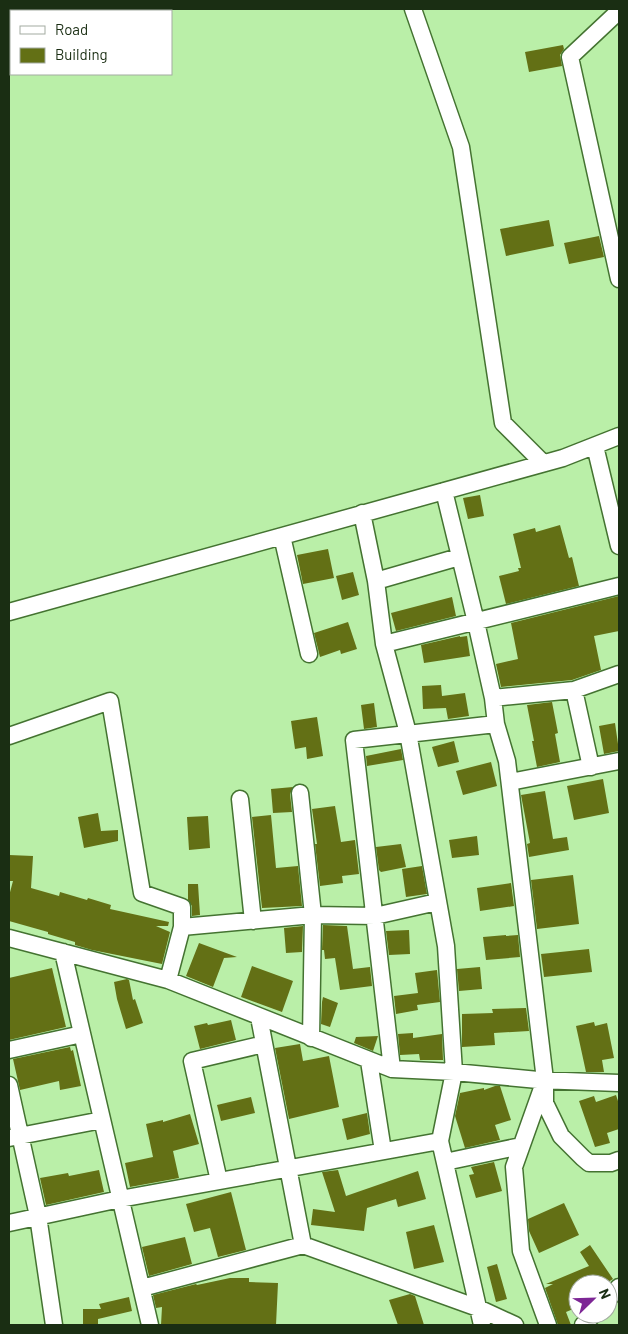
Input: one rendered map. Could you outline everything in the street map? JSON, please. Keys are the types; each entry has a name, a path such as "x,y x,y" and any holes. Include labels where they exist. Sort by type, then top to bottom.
{"street":[{"path":"413,9 461,147 503,423 543,463"},
{"path":"619,11 570,57 619,278"},
{"path":"9,612 543,463 619,436"},
{"path":"595,446 619,546"},
{"path":"444,491 493,698 496,724 508,761 546,1080 545,1103 561,1136 589,1163 611,1163 619,1160"},
{"path":"362,514 376,581 384,644 408,733 446,946 454,1072 440,1141 482,1325"},
{"path":"282,536 309,654"},
{"path":"376,581 460,557"},
{"path":"384,644 619,586"},
{"path":"493,698 574,690 619,674"},
{"path":"574,690 591,767"},
{"path":"9,736 110,701 142,892 182,907 182,927 168,980"},
{"path":"392,1069 354,740 496,724"},
{"path":"510,782 619,761"},
{"path":"300,793 313,915 311,1038"},
{"path":"240,799 253,921"},
{"path":"182,927 313,915 375,916 438,902"},
{"path":"9,938 168,980 392,1069 619,1083"},
{"path":"63,952 150,1325"},
{"path":"259,1017 303,1245"},
{"path":"9,1050 82,1034"},
{"path":"219,1181 192,1061 264,1044"},
{"path":"369,1061 383,1151"},
{"path":"546,1080 514,1167 521,1251 548,1325"},
{"path":"9,1085 14,1137 38,1216 54,1325"},
{"path":"14,1137 102,1120"},
{"path":"9,1223 120,1199 440,1141"},
{"path":"444,1162 521,1146"},
{"path":"142,1288 303,1245 478,1308 515,1325"}],"building":[{"path":"563,45 564,49 560,55 562,66 529,72 525,52"},
{"path":"549,220 554,246 506,256 500,229"},
{"path":"599,236 604,257 569,264 564,243"},
{"path":"480,495 484,516 468,519 463,498"},
{"path":"560,525 569,558 572,557 579,586 506,604 499,576 519,571 518,568 521,568 513,534 535,528 536,532"},
{"path":"328,549 334,578 303,584 297,555"},
{"path":"353,572 359,595 342,600 336,576"},
{"path":"619,596 619,631 594,636 601,670 572,680 501,687 496,664 518,659 511,623"},
{"path":"452,597 456,616 396,631 391,613"},
{"path":"348,622 357,649 341,654 340,650 320,657 314,633"},
{"path":"467,636 470,656 424,663 421,645"},
{"path":"441,685 442,696 465,693 469,716 448,719 446,708 423,709 422,686"},
{"path":"552,702 558,733 555,734 560,762 537,767 527,705"},
{"path":"374,703 377,727 364,729 361,705"},
{"path":"317,717 323,756 307,759 306,747 295,749 291,721"},
{"path":"615,723 619,751 604,754 599,726"},
{"path":"454,741 459,762 438,767 432,747"},
{"path":"401,749 403,760 367,766 366,756"},
{"path":"491,762 497,786 463,795 456,771"},
{"path":"603,779 609,813 574,820 567,786"},
{"path":"293,787 290,794 292,812 273,813 271,789"},
{"path":"545,791 553,839 567,837 569,850 529,857 527,844 530,843 521,795"},
{"path":"335,806 341,842 355,840 359,874 342,876 343,883 320,886 312,809"},
{"path":"98,813 101,831 118,830 118,841 84,848 78,817"},
{"path":"271,815 276,868 298,866 302,906 262,908 252,817"},
{"path":"208,816 210,848 189,850 187,817"},
{"path":"477,836 479,855 452,858 449,840"},
{"path":"401,844 406,867 381,872 379,870 376,847"},
{"path":"9,855 33,856 31,888 59,896 60,892 87,900 88,898 111,905 110,909 169,922 168,926 156,926 170,932 162,964 92,950 75,945 75,942 48,934 48,932 9,921 9,896 13,881 9,881"},
{"path":"422,866 427,894 406,897 402,869"},
{"path":"573,875 579,924 537,929 531,880"},
{"path":"511,883 514,906 480,911 477,888"},
{"path":"188,884 198,884 200,915 192,916 192,906 188,900"},
{"path":"323,925 347,926 353,969 370,967 372,986 340,990 335,958 325,959 324,950 322,950"},
{"path":"303,926 302,952 286,953 284,928"},
{"path":"409,930 410,954 389,955 386,931"},
{"path":"518,935 520,957 486,960 483,937"},
{"path":"199,943 237,957 224,958 213,987 186,976"},
{"path":"589,949 592,972 544,977 541,954"},
{"path":"252,966 293,981 282,1012 241,997"},
{"path":"480,967 482,989 459,991 457,969"},
{"path":"52,968 66,1027 9,1040 9,978"},
{"path":"437,970 440,1002 417,1005 418,1010 396,1014 394,996 418,993 415,973"},
{"path":"129,980 133,1000 135,999 143,1023 126,1029 114,982"},
{"path":"323,997 338,1003 330,1027 321,1024"},
{"path":"526,1008 529,1031 494,1033 495,1045 462,1047 462,1014 493,1013 492,1009"},
{"path":"231,1020 236,1040 200,1049 194,1026"},
{"path":"594,1022 595,1026 607,1023 614,1058 602,1060 604,1072 586,1072 576,1026"},
{"path":"413,1033 413,1038 442,1034 443,1060 420,1060 419,1054 400,1055 398,1034"},
{"path":"378,1036 373,1051 354,1043 356,1037"},
{"path":"300,1044 303,1061 329,1056 339,1107 289,1119 275,1048"},
{"path":"70,1047 71,1051 73,1050 81,1086 60,1090 59,1081 20,1090 13,1059"},
{"path":"500,1086 511,1120 495,1125 500,1140 465,1148 455,1116 460,1093 484,1088 484,1090"},
{"path":"616,1095 619,1104 619,1129 607,1133 610,1143 595,1147 579,1101 594,1096 596,1102"},
{"path":"251,1097 255,1113 221,1121 217,1105"},
{"path":"367,1113 370,1134 347,1140 342,1119"},
{"path":"190,1114 199,1144 173,1151 179,1178 130,1187 125,1163 153,1157 146,1124 163,1120 163,1122"},
{"path":"494,1162 502,1191 476,1198 469,1175 474,1174 471,1167"},
{"path":"99,1170 104,1192 46,1205 40,1178 68,1173 69,1176"},
{"path":"338,1170 346,1196 418,1171 426,1199 398,1207 396,1199 367,1208 364,1231 311,1225 313,1209 335,1212 322,1172"},
{"path":"231,1192 246,1250 218,1257 210,1228 194,1232 186,1204"},
{"path":"564,1203 579,1235 539,1253 529,1231 528,1219"},
{"path":"434,1225 444,1262 414,1269 406,1232"},
{"path":"185,1237 192,1264 149,1276 142,1247"},
{"path":"590,1245 610,1274 570,1274 589,1266 580,1252"},
{"path":"497,1264 507,1299 496,1302 487,1267"},
{"path":"568,1275 568,1311 566,1312 568,1324 571,1325 558,1325 545,1288 553,1284 546,1284"},
{"path":"230,1278 249,1278 249,1282 278,1283 276,1325 161,1325 162,1307 156,1308 153,1295"},
{"path":"410,1294 415,1296 424,1325 398,1325 389,1300"},
{"path":"129,1297 132,1311 98,1319 98,1325 83,1325 83,1309 101,1309 99,1304"}]}
